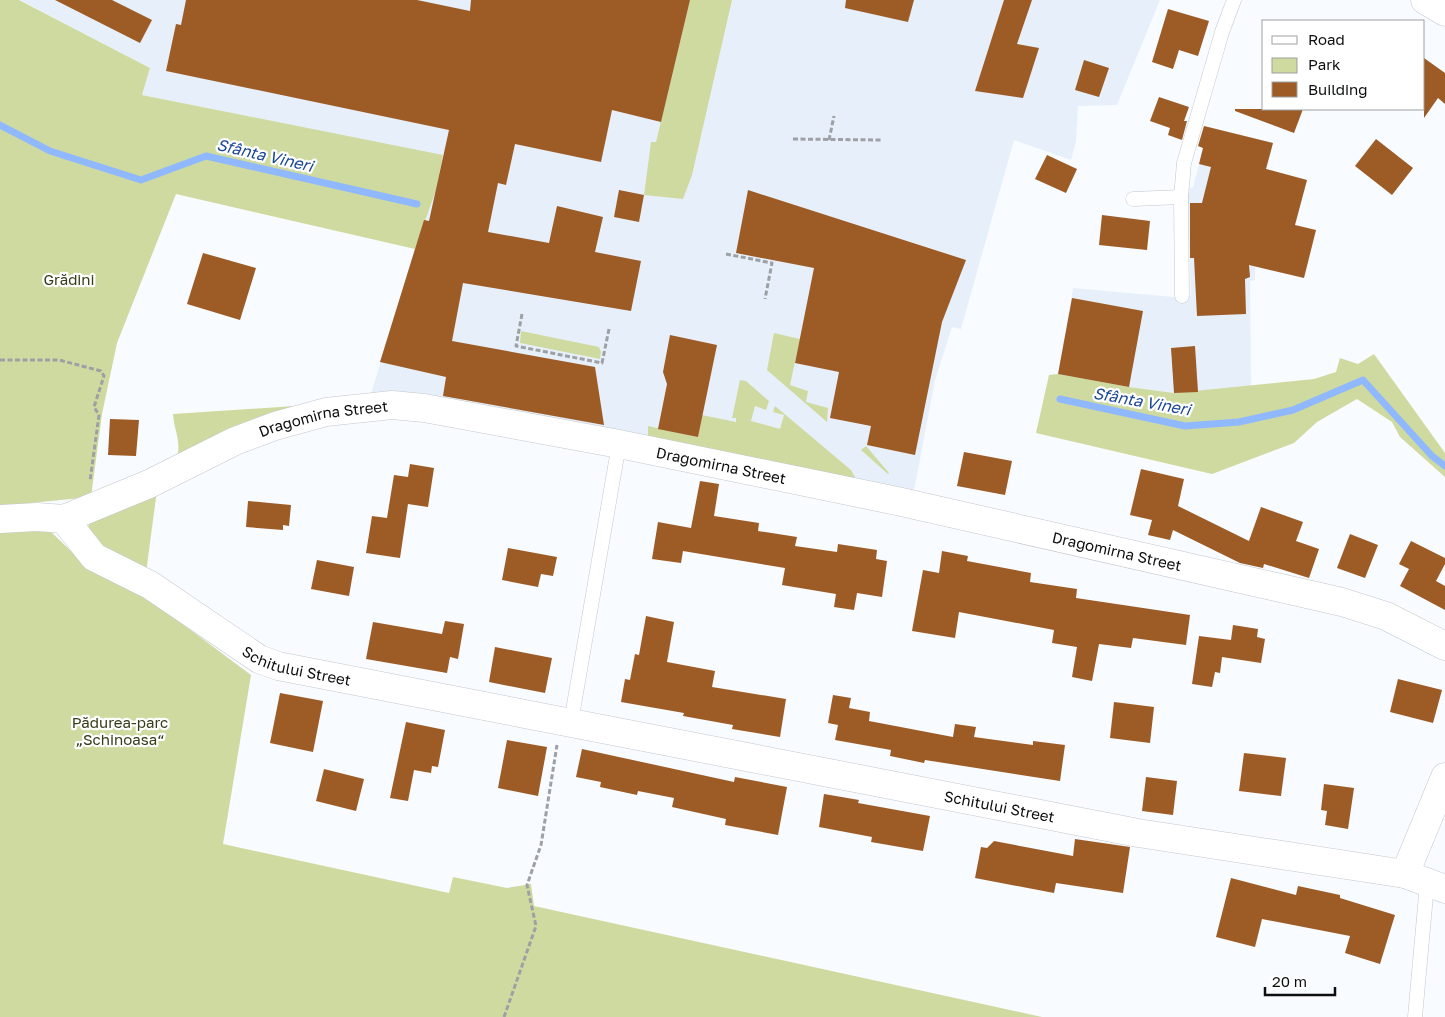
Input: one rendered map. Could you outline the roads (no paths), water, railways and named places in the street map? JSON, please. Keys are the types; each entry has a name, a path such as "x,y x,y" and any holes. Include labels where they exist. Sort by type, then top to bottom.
{"street":[{"path":"1425,0 1445,12"},
{"name":"Dragomirna Street","path":"0,519 75,514 149,484 234,441 267,429 326,412 392,405 424,408 619,444 897,502 1342,602 1386,616 1445,646"},
{"name":"Schitului Street","path":"75,514 94,557 150,585 259,659 278,666 1138,833 1426,882"},
{"path":"1426,882 1445,777"}],"lane":[{"path":"1182,296 1181,196 1184,163 1222,32 1234,0"},
{"path":"1133,199 1181,196"},
{"path":"566,721 619,444"},
{"path":"1415,1017 1426,882"}],"waterway":[{"name":"Sfânta Vineri","path":"0,125 50,151 141,180 206,156 417,204"},
{"name":"Sfânta Vineri","path":"1060,399 1185,426 1239,422 1293,410 1363,380 1432,456 1445,466"}],"park label":[{"name":"Grădini","path":"69,279"},
{"name":"Pădurea-parc „Schinoasa“","path":"120,730"}]}
